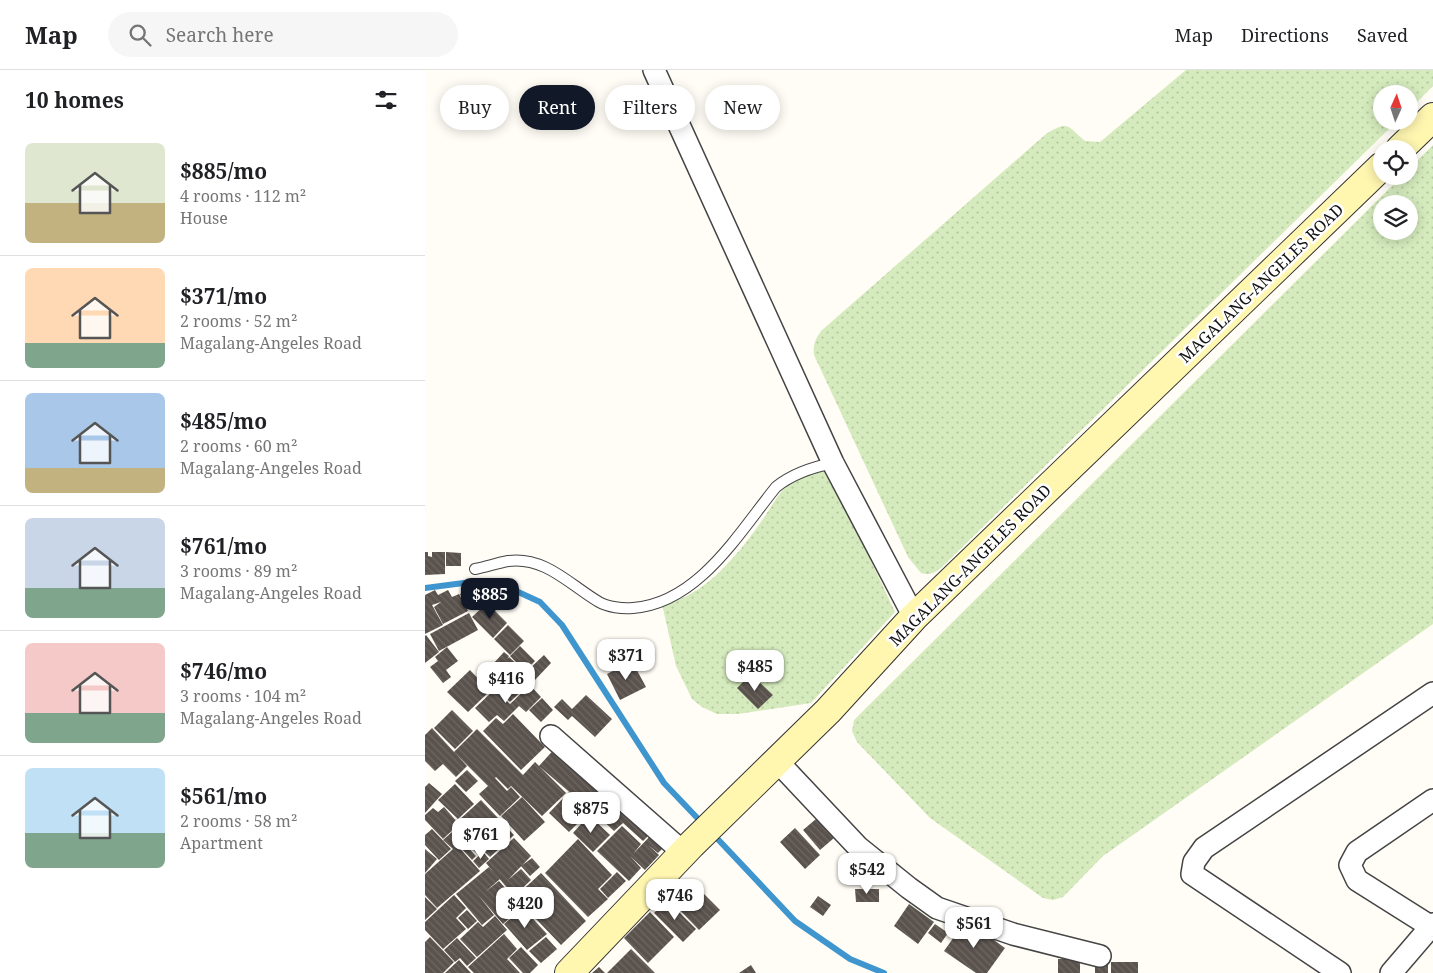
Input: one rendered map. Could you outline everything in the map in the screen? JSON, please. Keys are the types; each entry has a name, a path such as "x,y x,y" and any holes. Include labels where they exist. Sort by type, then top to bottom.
{"main road":[{"path":"1409,140 1433,117"},
{"name":"MAGALANG-ANGELES ROAD","path":"569,973 688,849 828,711 914,617 1373,175"}],"street":[{"path":"653,70 833,463 914,617"},
{"path":"1341,973 1193,874 1195,862 1204,848 1433,693"},
{"path":"551,736 688,849"},
{"path":"777,762 859,847 937,908 1013,934 1100,956"},
{"path":"1391,973 1432,925 1357,880 1350,865 1357,852 1433,800"}],"lane":[{"path":"475,569 509,561 525,561 551,569 602,604 625,609 649,606 687,588 711,566 776,487 785,480 819,466 833,463"}],"green space":[{"path":"1186,70 1433,70 1433,86 1418,101 1418,85 1373,85 1373,130 1388,130 1378,140 1373,140 1373,145 943,566 932,573 921,573 908,557 814,355 814,345 817,337 821,331 1046,134 1064,126 1071,129 1085,141 1100,142"},
{"path":"1433,145 1433,624 1103,856 1063,897 1053,900 1043,898 930,818 857,742 852,731 854,720 1373,205 1373,240 1418,240 1418,195 1383,195 1393,185 1418,185 1418,160"},
{"path":"823,470 830,473 895,612 811,703 738,714 717,714 702,707 692,699 676,666 662,604 678,600 693,593 707,583 746,543 787,485 800,476"}],"building":[{"path":"425,552 428,552 428,556 432,557 432,552 445,552 445,574 425,575"},
{"path":"446,552 461,553 461,566 446,566"},
{"path":"474,587 481,600 466,607 460,594"},
{"path":"435,590 438,595 448,590 452,597 459,594 468,611 443,624 434,607 441,602 432,605 443,625 425,634 425,595"},
{"path":"487,603 507,623 493,638 472,617"},
{"path":"469,613 478,630 439,651 430,634"},
{"path":"508,625 524,641 510,655 494,639"},
{"path":"425,636 439,652 425,663"},
{"path":"520,646 535,661 525,671 510,656"},
{"path":"447,647 458,661 446,670 451,677 443,683 430,667 438,661 435,657"},
{"path":"504,652 509,656 507,659 509,657 518,665 504,678 492,665"},
{"path":"544,655 551,663 534,681 526,672"},
{"path":"632,661 646,687 620,700 607,674"},
{"path":"517,667 531,682 510,702 496,688"},
{"path":"470,670 490,691 468,712 447,692"},
{"path":"751,674 773,695 758,709 737,688"},
{"path":"530,685 541,697 526,712 519,706 504,721 497,715 489,722 475,708 495,689 510,704"},
{"path":"586,695 612,719 595,737 572,716 568,720 554,707 562,699 572,709"},
{"path":"542,698 553,710 541,722 529,710"},
{"path":"452,710 473,731 455,749 434,728"},
{"path":"513,714 545,747 521,770 483,731 496,718 503,724"},
{"path":"432,728 467,766 456,777 443,764 435,771 425,761 425,735"},
{"path":"477,729 523,775 535,762 566,793 542,816 511,786 508,789 496,777 507,791 511,787 520,797 500,816 479,794 488,786 454,752"},
{"path":"558,745 607,786 588,808 539,766"},
{"path":"467,770 478,781 466,792 455,781"},
{"path":"429,783 442,794 425,813 425,787"},
{"path":"455,784 474,804 458,819 438,800"},
{"path":"569,792 589,812 569,832 549,813"},
{"path":"522,797 545,822 524,841 501,816"},
{"path":"608,798 652,832 643,841 623,823 614,831 594,812"},
{"path":"481,800 514,835 490,857 483,850 478,855 463,839 457,845 480,871 437,908 425,895 425,874 453,849 443,840 461,824 458,821"},
{"path":"444,807 459,824 443,839 425,820 425,815 433,808 438,812"},
{"path":"589,815 610,835 593,852 573,833"},
{"path":"816,819 834,838 820,850 803,830"},
{"path":"622,826 641,844 633,854 653,833 666,845 658,853 648,845 659,855 645,870 630,856 641,868 629,881 597,851"},
{"path":"795,828 820,855 805,869 780,842"},
{"path":"432,829 451,849 439,860 425,845 425,835"},
{"path":"514,838 531,856 508,880 521,869 531,880 514,896 486,863"},
{"path":"578,839 612,875 598,889 608,899 588,917 545,873"},
{"path":"464,843 476,856 472,860 460,847"},
{"path":"425,849 437,859 425,873"},
{"path":"483,852 489,859 479,868 473,861"},
{"path":"532,858 540,867 530,876 521,866"},
{"path":"489,867 500,879 485,892 499,881 522,907 503,924 479,896 494,915 482,925 456,894"},
{"path":"617,872 626,881 608,898 600,889"},
{"path":"541,873 586,921 561,945 515,897"},
{"path":"689,879 720,910 699,930 668,898"},
{"path":"855,889 879,889 879,902 856,902"},
{"path":"454,895 466,908 456,918 466,929 443,949 425,930 425,922"},
{"path":"818,896 831,905 823,916 810,907"},
{"path":"425,897 437,909 425,920"},
{"path":"667,900 696,929 683,942 654,913"},
{"path":"909,904 934,922 918,944 894,926"},
{"path":"523,908 547,934 527,950 504,924"},
{"path":"467,910 477,921 468,929 458,918"},
{"path":"650,912 674,937 648,963 624,938"},
{"path":"495,916 507,930 477,957 460,939 478,922 483,927"},
{"path":"966,920 1005,948 987,973 976,973 944,951"},
{"path":"935,924 948,933 941,943 928,933"},
{"path":"504,934 517,949 507,959 520,973 474,973 468,967"},
{"path":"430,937 454,962 443,973 425,973 425,942"},
{"path":"546,937 557,949 541,963 529,951"},
{"path":"457,938 476,958 467,966 460,958 455,962 444,950"},
{"path":"521,947 538,965 530,973 523,973 509,958"},
{"path":"631,949 655,973 607,973"},
{"path":"1058,959 1080,959 1080,973 1058,973"},
{"path":"459,960 471,973 445,973"},
{"path":"1095,961 1108,961 1108,973 1095,973"},
{"path":"1111,962 1138,962 1138,973 1111,973"},
{"path":"751,965 756,973 739,973"},
{"path":"599,967 605,973 592,973"}],"waterway":[{"path":"425,588 479,581 501,584 540,602 562,625 664,783 703,824"},
{"path":"712,833 795,921 850,959 884,973"}]}
